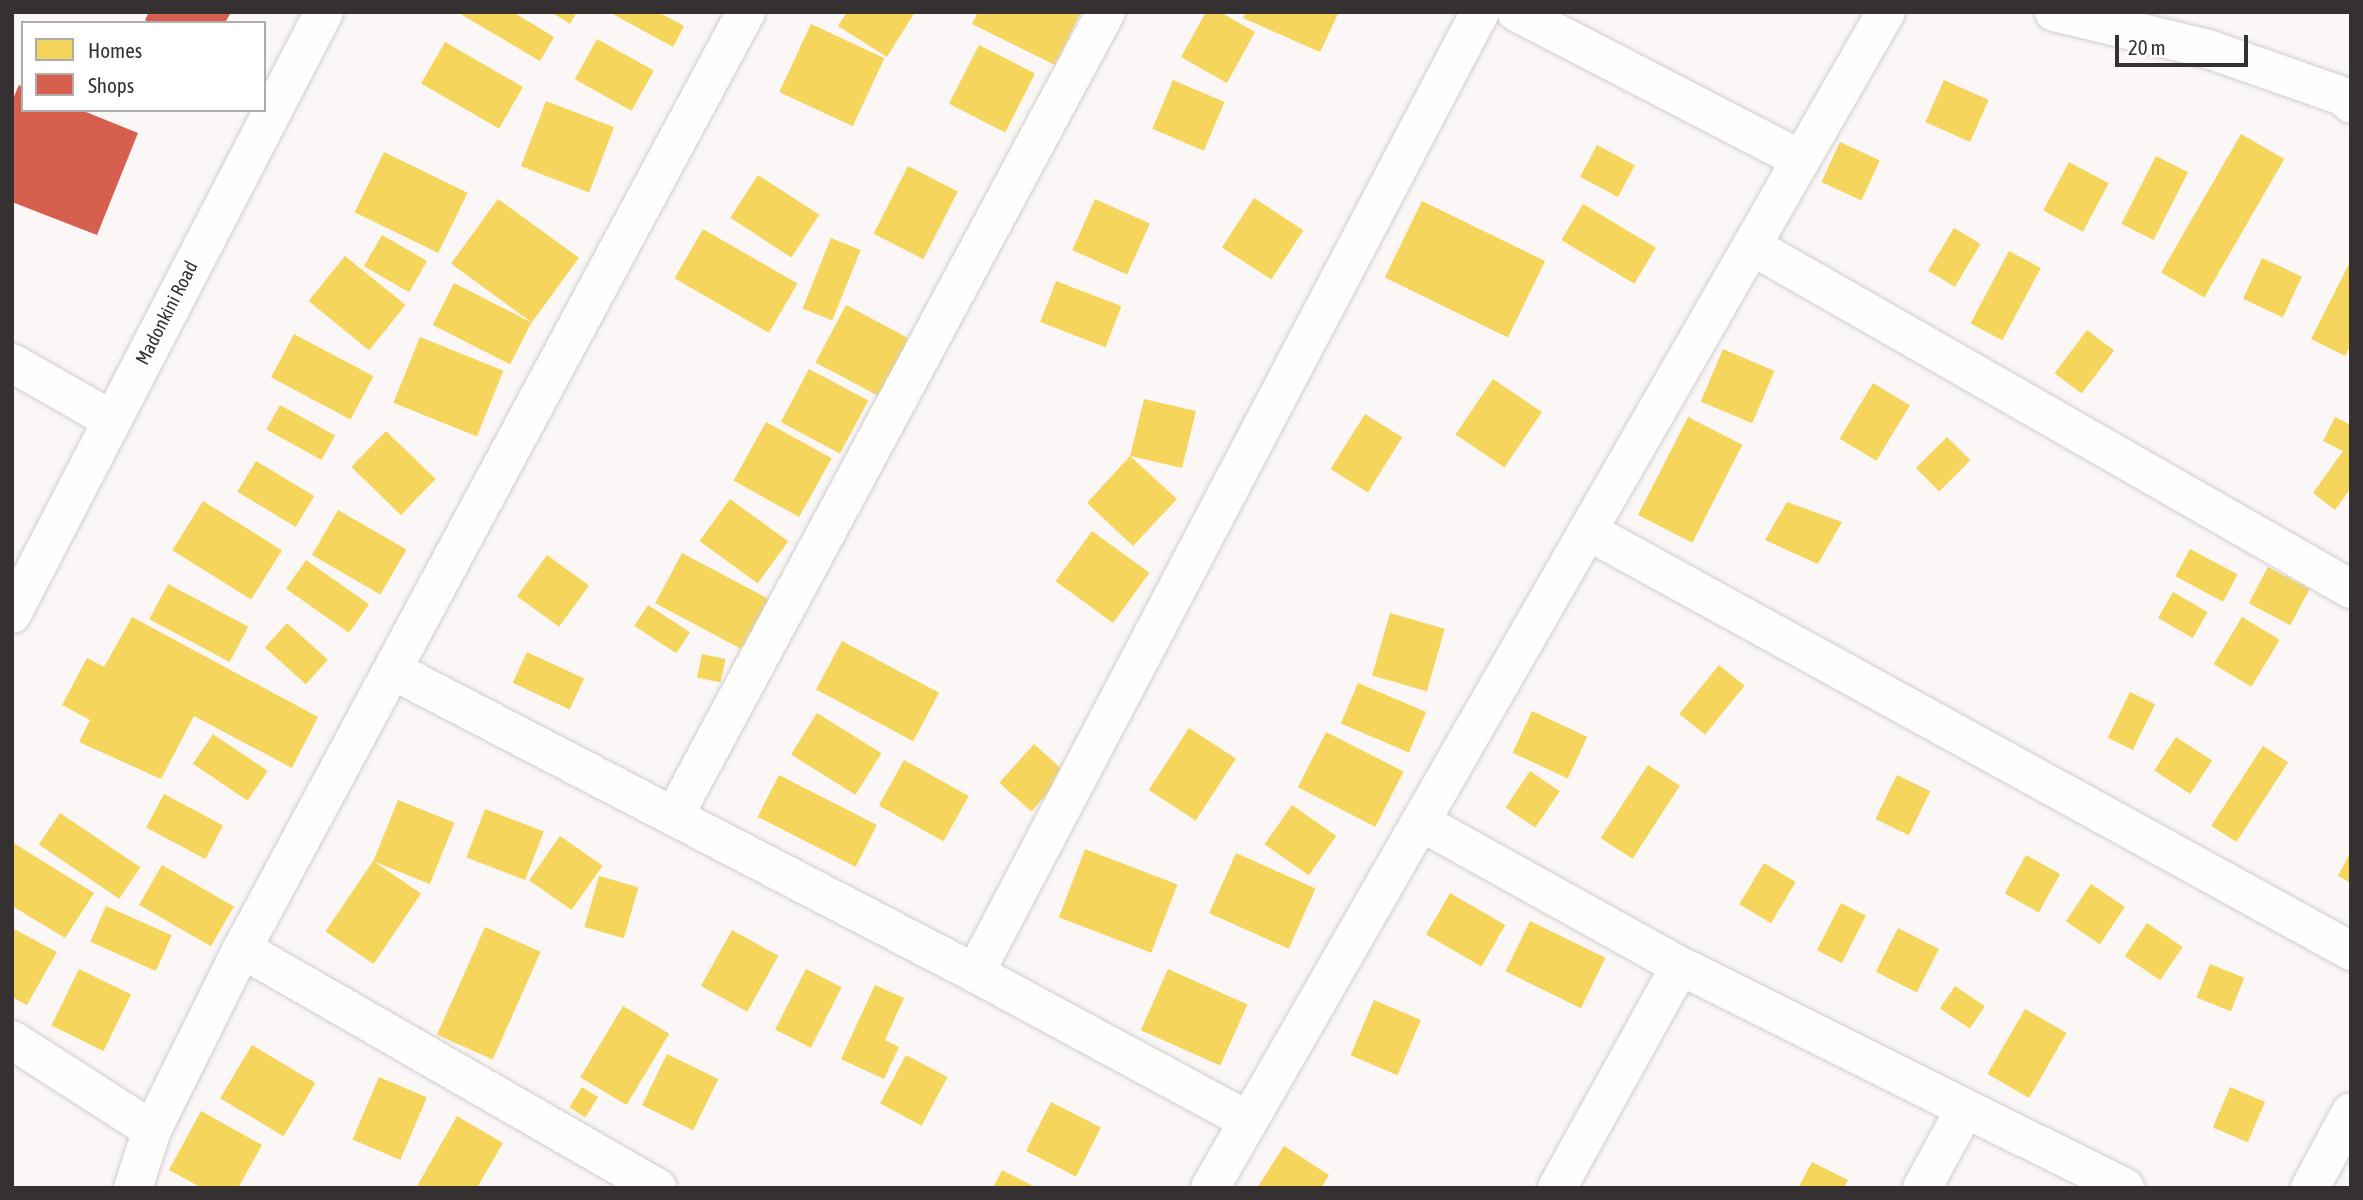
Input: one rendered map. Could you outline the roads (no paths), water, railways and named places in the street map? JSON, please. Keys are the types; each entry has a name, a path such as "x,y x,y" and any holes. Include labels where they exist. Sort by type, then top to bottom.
{"street":[{"name":"Madonkini Road","path":"12,614 324,12"},
{"path":"133,1188 152,1130 242,949 394,671 746,12"},
{"path":"674,816 1106,12"},
{"path":"975,973 1480,12"},
{"path":"1516,12 1801,160"},
{"path":"1210,1188 1886,12"},
{"path":"2053,12 2208,48 2345,97 2351,104"},
{"path":"1752,246 2351,589"},
{"path":"12,363 112,419"},
{"path":"1588,531 2351,951"},
{"path":"394,671 975,973 1249,1121"},
{"path":"1421,822 1680,966 2125,1188"},
{"path":"242,949 657,1188"},
{"path":"1557,1188 1680,966"},
{"path":"12,1040 152,1130"},
{"path":"1922,1188 1965,1109"},
{"path":"2310,1188 2351,1112"}]}
